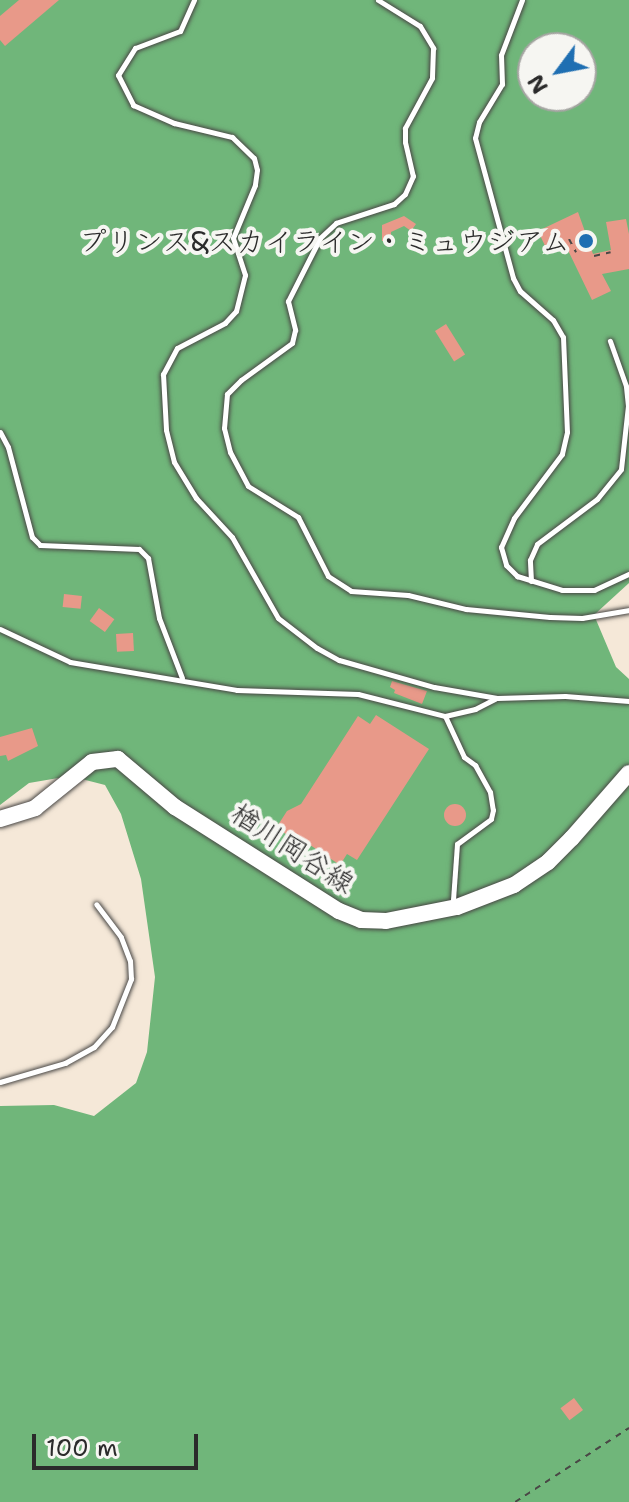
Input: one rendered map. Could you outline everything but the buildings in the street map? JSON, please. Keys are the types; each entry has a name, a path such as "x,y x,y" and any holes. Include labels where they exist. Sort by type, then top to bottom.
{"main road":[{"name":"楢川岡谷線","path":"4,815 45,801 92,762 118,759 175,807 339,911 361,920 386,921 457,907 514,885 548,862 629,773"}],"lane":[{"path":"194,0 180,31 135,48 118,75 133,105 174,123 232,137 254,158 257,170 255,185 233,238 245,275 236,311 225,323 177,348 163,374 166,430 174,462 196,498 237,545 278,618 297,635 339,660 434,687 497,698 565,696 629,701"},
{"path":"378,0 420,26 433,48 432,78 405,128 413,176 410,185 394,204 336,223 320,238 288,301 295,330 292,343 227,394 224,428 230,452 248,486 298,517 328,576 351,591 379,591 466,609 550,617 582,618 629,610"},
{"path":"522,0 501,55 502,84 479,122 475,138 513,278 520,291 553,320 563,337 567,432 562,454 514,518 501,547 506,565 517,576 562,590 594,590 629,574"},
{"path":"531,581 530,560 537,544 597,499 621,469 628,406 626,386 610,341"},
{"path":"0,432 8,447 32,537 40,545 139,549 148,558 159,618 183,679"},
{"path":"0,629 70,662 273,694 358,694 445,716 475,709 497,698"},
{"path":"445,716 464,757 475,765 490,792 493,810 491,819 457,844 453,900"},
{"path":"0,1082 65,1063 94,1047 112,1027 131,979 130,961 121,937 96,904"}],"path":[{"path":"569,239 576,252"},
{"path":"594,256 611,252"},
{"path":"515,1502 629,1428"}],"green space":[{"path":"0,0 629,0 629,583 594,615 616,667 629,679 629,1502 0,1502 0,1106 54,1105 94,1116 136,1083 147,1052 155,977 141,879 121,814 105,785 70,776 29,783 0,805"}],"place":[{"name":"プリンス&スカイライン・ミュウジアム","path":"586,241"}]}
